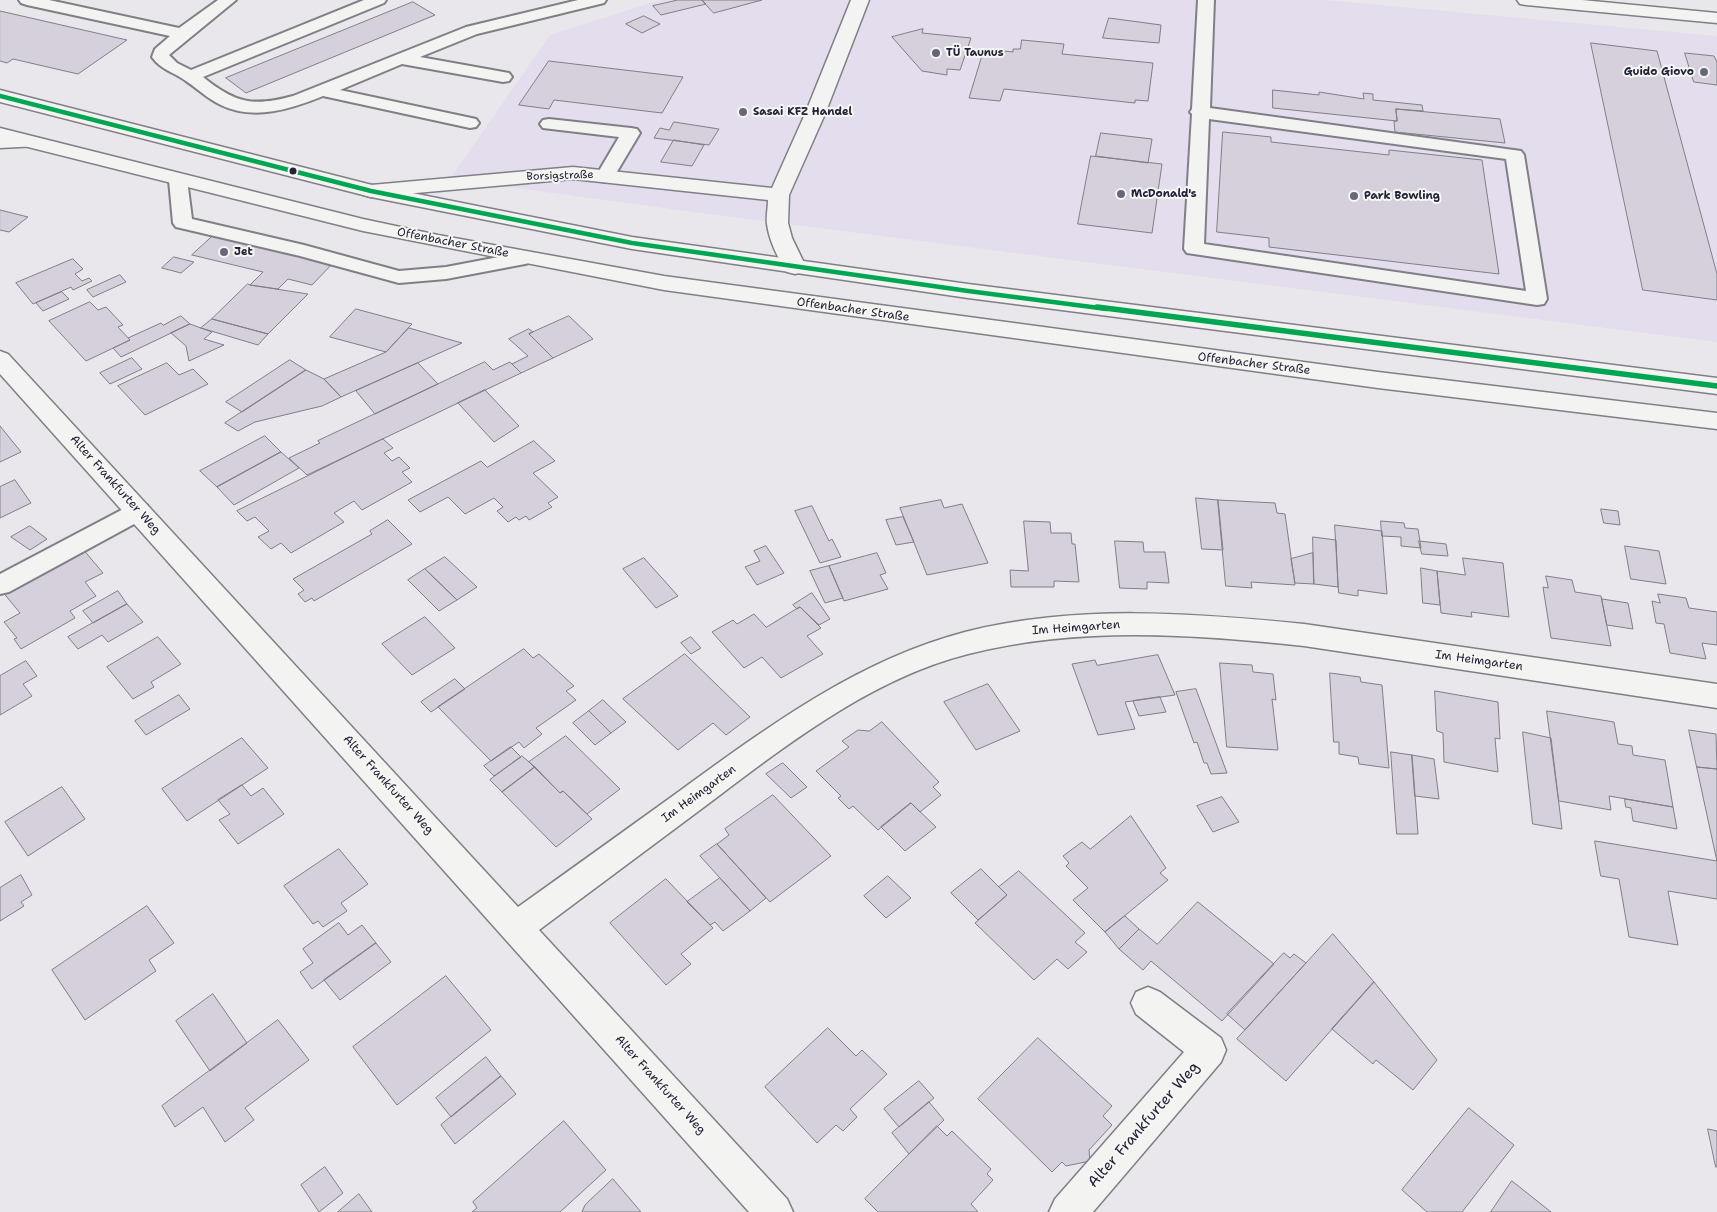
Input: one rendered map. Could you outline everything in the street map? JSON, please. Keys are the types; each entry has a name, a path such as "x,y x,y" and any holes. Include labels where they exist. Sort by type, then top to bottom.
{"main road":[{"path":"795,267 781,238 777,223 779,195 815,114 860,0"},
{"path":"1526,0 1717,18"},
{"path":"0,96 371,191 632,243 795,267 1717,386"},
{"name":"Offenbacher Straße","path":"0,134 372,227 525,258 664,283 884,315 1388,381 1717,421"},
{"path":"0,142 32,142"},
{"name":"Borsigstraße","path":"371,191 573,173 779,195"},
{"name":"Alter Frankfurter Weg","path":"0,358 774,1212"},
{"name":"Im Heimgarten","path":"517,927 758,751 811,715 900,666 939,650 991,638 1052,629 1139,624 1262,630 1717,696"},
{"name":"Alter Frankfurter Weg","path":"1068,1212 1209,1050 1148,1003"}],"lane":[{"path":"27,0 182,34"},
{"path":"228,0 182,34 161,53 160,57 171,67 190,76 217,97 229,104 246,108 281,106 472,30 598,0"},
{"path":"190,76 378,0"},
{"path":"1199,112 1515,155 1537,299 1194,249 1199,112 1206,0"},
{"path":"402,58 503,77"},
{"path":"322,91 470,123"},
{"path":"549,124 631,133 605,176"},
{"path":"178,180 183,223 304,251 399,277 446,273 525,258"},
{"path":"0,585 139,511"}],"shaded area":[{"path":"660,0 1325,0 1717,36 1717,342 716,215 450,179 550,35"}],"building":[{"path":"678,0 702,0 706,4 661,15 653,6"},
{"path":"702,0 762,0 714,13"},
{"path":"413,2 435,15 246,93 226,78"},
{"path":"0,11 127,40 78,74 13,59 7,63 0,61"},
{"path":"644,16 660,24 642,33 626,24"},
{"path":"1109,18 1161,25 1159,43 1103,38"},
{"name":"TÜ Taunus","path":"923,29 922,33 971,38 960,70 947,69 947,75 922,71 892,37"},
{"path":"1022,40 1064,44 1062,54 1153,63 1148,101 1135,100 1135,103 1004,89 1000,101 969,98 984,49 1013,52 1013,49 1020,49"},
{"path":"1591,43 1657,51 1717,274 1717,300 1643,290"},
{"name":"Guido Giovo","path":"1685,53 1714,56 1717,62 1717,85 1694,82"},
{"path":"549,61 683,77 662,113 554,100 549,109 519,105"},
{"path":"1273,90 1319,95 1319,92 1364,99 1363,93 1373,94 1373,100 1422,105 1423,111 1396,109 1397,121 1273,108"},
{"path":"1396,109 1500,119 1505,143 1395,132 1394,121 1397,121"},
{"path":"674,122 719,129 709,145 654,138 660,128 669,130"},
{"name":"Park Bowling","path":"1223,132 1271,137 1271,142 1389,155 1389,150 1482,160 1499,274 1269,247 1269,238 1217,232"},
{"path":"1101,133 1152,139 1148,163 1096,156"},
{"path":"674,140 704,145 692,166 661,162"},
{"name":"McDonald's","path":"1091,156 1162,164 1152,233 1078,224"},
{"path":"0,210 28,217 9,232 0,230"},
{"path":"216,233 334,262 312,285 288,279 278,289 250,285 263,272 192,255"},
{"path":"174,257 194,262 181,273 162,268"},
{"path":"73,259 83,269 75,274 82,281 89,278 92,281 73,290 71,287 33,304 16,283"},
{"path":"120,275 126,282 93,297 87,290"},
{"path":"248,284 308,294 268,334 212,319"},
{"path":"62,292 69,299 43,311 36,303"},
{"path":"90,302 98,310 106,307 123,325 118,327 130,340 86,361 49,321"},
{"path":"356,309 412,324 386,352 330,337"},
{"path":"181,316 190,324 121,357 113,348 130,340 128,338"},
{"path":"569,316 593,339 553,358 529,334"},
{"path":"212,319 268,334 258,345 201,328"},
{"path":"190,324 212,332 204,339 224,345 189,361 186,346 171,333"},
{"path":"409,328 462,343 341,397 324,379 386,352"},
{"path":"529,329 533,332 529,334 553,358 521,373 512,364 528,356 509,339"},
{"path":"132,358 142,369 110,384 100,373"},
{"path":"290,360 306,370 242,412 226,402"},
{"path":"485,362 493,370 510,362 521,373 307,475 289,458 320,443 318,441"},
{"path":"167,363 179,375 193,369 208,384 145,415 118,386"},
{"path":"418,363 438,384 375,414 356,391"},
{"path":"306,370 324,379 341,397 322,406 255,422 238,431 225,423"},
{"path":"485,390 519,426 494,442 458,403"},
{"path":"0,426 21,452 0,462"},
{"path":"265,436 281,452 217,487 200,471"},
{"path":"383,439 393,448 384,453 392,461 399,457 410,468 402,472 412,482 362,510 354,501 334,513 344,522 291,553 281,543 271,549 258,537 269,531 255,517 247,521 237,511"},
{"path":"534,441 555,461 533,473 558,497 548,503 552,507 529,520 526,516 519,520 516,517 508,522 497,511 503,507 494,498 465,514 448,497 420,512 408,500 481,461 487,467"},
{"path":"281,452 299,468 234,505 217,487"},
{"path":"15,480 31,503 0,518 0,487"},
{"path":"1196,498 1218,500 1223,550 1202,549"},
{"path":"941,500 944,508 962,504 988,563 927,575 900,508"},
{"path":"1218,500 1275,503 1277,513 1285,514 1295,585 1251,582 1252,588 1226,586"},
{"path":"812,506 829,541 832,539 841,557 820,563 795,511"},
{"path":"1601,509 1618,511 1620,525 1604,523"},
{"path":"903,517 914,542 896,545 886,520"},
{"path":"388,520 412,544 314,601 312,598 305,602 298,594 304,590 293,579 372,534 370,531"},
{"path":"1024,521 1050,522 1051,533 1071,533 1072,544 1075,544 1079,582 1054,581 1054,587 1011,587 1010,570 1028,571"},
{"path":"1381,521 1404,523 1405,528 1418,529 1421,548 1401,546 1401,537 1382,536"},
{"path":"1335,525 1382,531 1387,594 1358,590 1358,596 1339,593"},
{"path":"30,526 47,539 30,550 11,537"},
{"path":"1313,537 1336,540 1338,587 1314,584"},
{"path":"1115,541 1143,542 1144,552 1165,552 1169,583 1147,582 1147,589 1120,588"},
{"path":"1419,541 1446,544 1448,556 1422,554"},
{"path":"766,546 784,573 757,585 745,567 760,561 754,551"},
{"path":"1625,546 1659,551 1666,584 1631,579"},
{"path":"82,548 103,573 85,582 96,596 70,611 75,618 21,649 14,639 17,638 4,622 20,613 2,591"},
{"path":"877,553 886,573 880,575 888,589 844,601 829,566"},
{"path":"1313,553 1314,584 1295,583 1291,559"},
{"path":"445,557 477,587 457,600 425,569"},
{"path":"644,558 678,596 656,608 623,569"},
{"path":"1463,558 1503,563 1509,617 1471,612 1472,617 1441,613 1437,571 1465,575"},
{"path":"829,566 843,598 825,603 810,571"},
{"path":"1421,568 1437,571 1440,605 1423,603"},
{"path":"425,569 457,600 439,611 408,580"},
{"path":"1546,576 1572,580 1575,592 1601,596 1611,646 1551,638 1543,587 1548,588"},
{"path":"118,591 127,604 93,623 83,611"},
{"path":"812,593 830,619 819,625 800,607 797,609 793,605"},
{"path":"1658,594 1686,598 1689,608 1717,612 1717,645 1702,643 1706,659 1670,653 1664,624 1656,623 1652,601 1660,603"},
{"path":"1602,599 1628,603 1633,629 1607,625"},
{"path":"127,604 143,622 108,642 102,635 78,649 68,637"},
{"path":"800,607 821,628 807,636 823,654 781,678 762,657 744,668 712,632 733,620 737,624 754,614 766,627"},
{"path":"425,617 455,648 412,675 382,644"},
{"path":"158,637 181,664 151,682 154,687 133,699 107,667"},
{"path":"691,637 701,648 691,654 681,643"},
{"path":"524,649 533,658 539,654 574,686 566,691 576,700 536,728 542,734 524,748 519,742 491,761 438,707"},
{"path":"685,654 750,717 726,735 713,723 678,750 623,699"},
{"path":"1158,655 1175,695 1125,702 1135,729 1098,735 1072,664 1095,660 1097,665"},
{"path":"26,661 37,676 23,684 32,696 0,715 0,676"},
{"path":"1220,663 1252,665 1253,672 1273,674 1276,700 1272,699 1278,750 1227,747"},
{"path":"1330,673 1360,677 1361,682 1382,685 1389,768 1359,764 1358,757 1339,754 1339,742 1334,742"},
{"path":"455,679 465,689 431,712 421,702"},
{"path":"988,684 1020,731 976,750 944,702"},
{"path":"1196,689 1227,773 1211,774 1207,763 1204,763 1197,742 1194,743 1176,692"},
{"path":"1435,691 1498,702 1500,739 1495,738 1498,772 1444,762 1443,733 1437,731"},
{"path":"179,695 190,709 146,735 135,721"},
{"path":"1160,697 1166,712 1139,716 1133,701"},
{"path":"603,700 626,722 611,733 589,711"},
{"path":"589,711 611,733 595,745 573,723"},
{"path":"1547,711 1614,722 1618,744 1632,746 1633,755 1665,760 1673,807 1609,796 1611,810 1559,801"},
{"path":"882,722 939,782 933,787 941,795 920,812 911,803 878,830 853,806 849,809 838,798 841,796 816,771 849,747 842,741 858,730 869,731"},
{"path":"1689,730 1716,734 1717,769 1697,767"},
{"path":"1523,732 1551,738 1562,829 1533,824"},
{"path":"566,736 620,789 587,814 563,791 560,793 529,762"},
{"path":"242,738 268,768 187,821 162,789"},
{"path":"511,747 521,757 494,776 484,766"},
{"path":"1391,752 1412,755 1418,834 1397,834"},
{"path":"1412,755 1434,759 1439,799 1415,796"},
{"path":"522,756 535,767 502,792 490,780"},
{"path":"783,763 807,787 791,798 766,774"},
{"path":"535,767 560,793 563,791 592,819 556,847 502,792"},
{"path":"1697,767 1717,769 1717,861"},
{"path":"242,785 251,796 263,788 284,814 238,844 219,820 230,814 218,800"},
{"path":"62,787 85,819 28,856 5,822"},
{"path":"773,795 831,856 770,902 717,844 729,835 725,829"},
{"path":"1222,797 1239,822 1213,832 1197,806"},
{"path":"1625,799 1673,807 1677,829 1633,821 1631,808 1626,807"},
{"path":"911,803 936,827 905,851 881,827"},
{"path":"1131,816 1166,868 1160,873 1168,880 1105,932 1073,900 1088,888 1066,866 1069,863 1063,856 1082,842 1090,849"},
{"path":"1595,841 1717,861 1717,899 1668,891 1678,945 1629,937 1619,879 1601,876"},
{"path":"717,844 766,898 750,911 700,856"},
{"path":"339,849 368,884 341,903 347,911 323,927 318,921 313,924 284,886"},
{"path":"981,869 1007,895 978,920 951,893"},
{"path":"1019,871 1085,933 1075,942 1087,952 1068,969 1057,959 1034,980 975,923 1007,895 999,887"},
{"path":"21,875 32,895 21,902 24,906 0,921 0,888"},
{"path":"888,876 911,898 886,918 864,896"},
{"path":"720,878 750,911 723,931 715,922 710,925 687,902"},
{"path":"666,879 713,928 681,954 691,964 666,985 610,923"},
{"path":"1198,902 1274,964 1222,1021 1151,961 1143,970 1119,949 1139,929 1157,944"},
{"path":"147,906 174,943 149,960 156,971 85,1020 52,970"},
{"path":"1125,916 1139,929 1119,949 1105,932"},
{"path":"339,923 348,935 362,925 376,943 312,989 300,972 313,963 303,949"},
{"path":"1333,934 1374,982 1286,1081 1237,1039"},
{"path":"376,943 391,962 340,1000 324,980"},
{"path":"1284,953 1290,958 1294,954 1306,963 1245,1030 1227,1014"},
{"path":"446,976 491,1030 397,1105 353,1047"},
{"path":"1374,982 1437,1060 1413,1090 1376,1060 1373,1064 1332,1029"},
{"path":"213,994 247,1043 210,1071 176,1021"},
{"path":"278,1020 309,1060 245,1108 254,1120 225,1142 203,1107 175,1127 162,1106"},
{"path":"828,1028 856,1056 862,1050 887,1074 850,1109 857,1117 843,1131 836,1125 817,1143 765,1087"},
{"path":"1038,1038 1112,1106 1103,1116 1112,1125 1089,1150 1090,1161 1066,1166 1062,1162 1052,1172 978,1099"},
{"path":"486,1057 501,1076 451,1117 436,1098"},
{"path":"501,1076 516,1094 455,1144 441,1125"},
{"path":"919,1081 934,1098 899,1127 884,1109"},
{"path":"929,1102 944,1120 909,1154 892,1133"},
{"path":"1469,1108 1514,1145 1462,1212 1427,1212 1402,1190"},
{"path":"564,1121 606,1170 560,1212 472,1212 477,1208 473,1202"},
{"path":"937,1126 947,1136 952,1131 991,1169 987,1174 993,1180 971,1204 978,1212 878,1212 865,1199"},
{"path":"1708,1129 1717,1131 1717,1167 1716,1167"},
{"path":"325,1167 343,1193 319,1212 301,1185"},
{"path":"613,1179 641,1212 582,1212 585,1205"},
{"path":"1512,1181 1551,1212 1491,1212"},
{"path":"359,1194 372,1212 338,1212"}],"transit line":[{"path":"0,96 371,191 632,243 968,291 1717,386"}],"place":[{"name":"TÜ Taunus","path":"936,53"},
{"name":"Guido Giovo","path":"1704,72"},
{"name":"Sasai KFZ Handel","path":"743,112"},
{"name":"McDonald's","path":"1121,194"},
{"name":"Park Bowling","path":"1354,196"},
{"name":"Jet","path":"224,252"}]}
